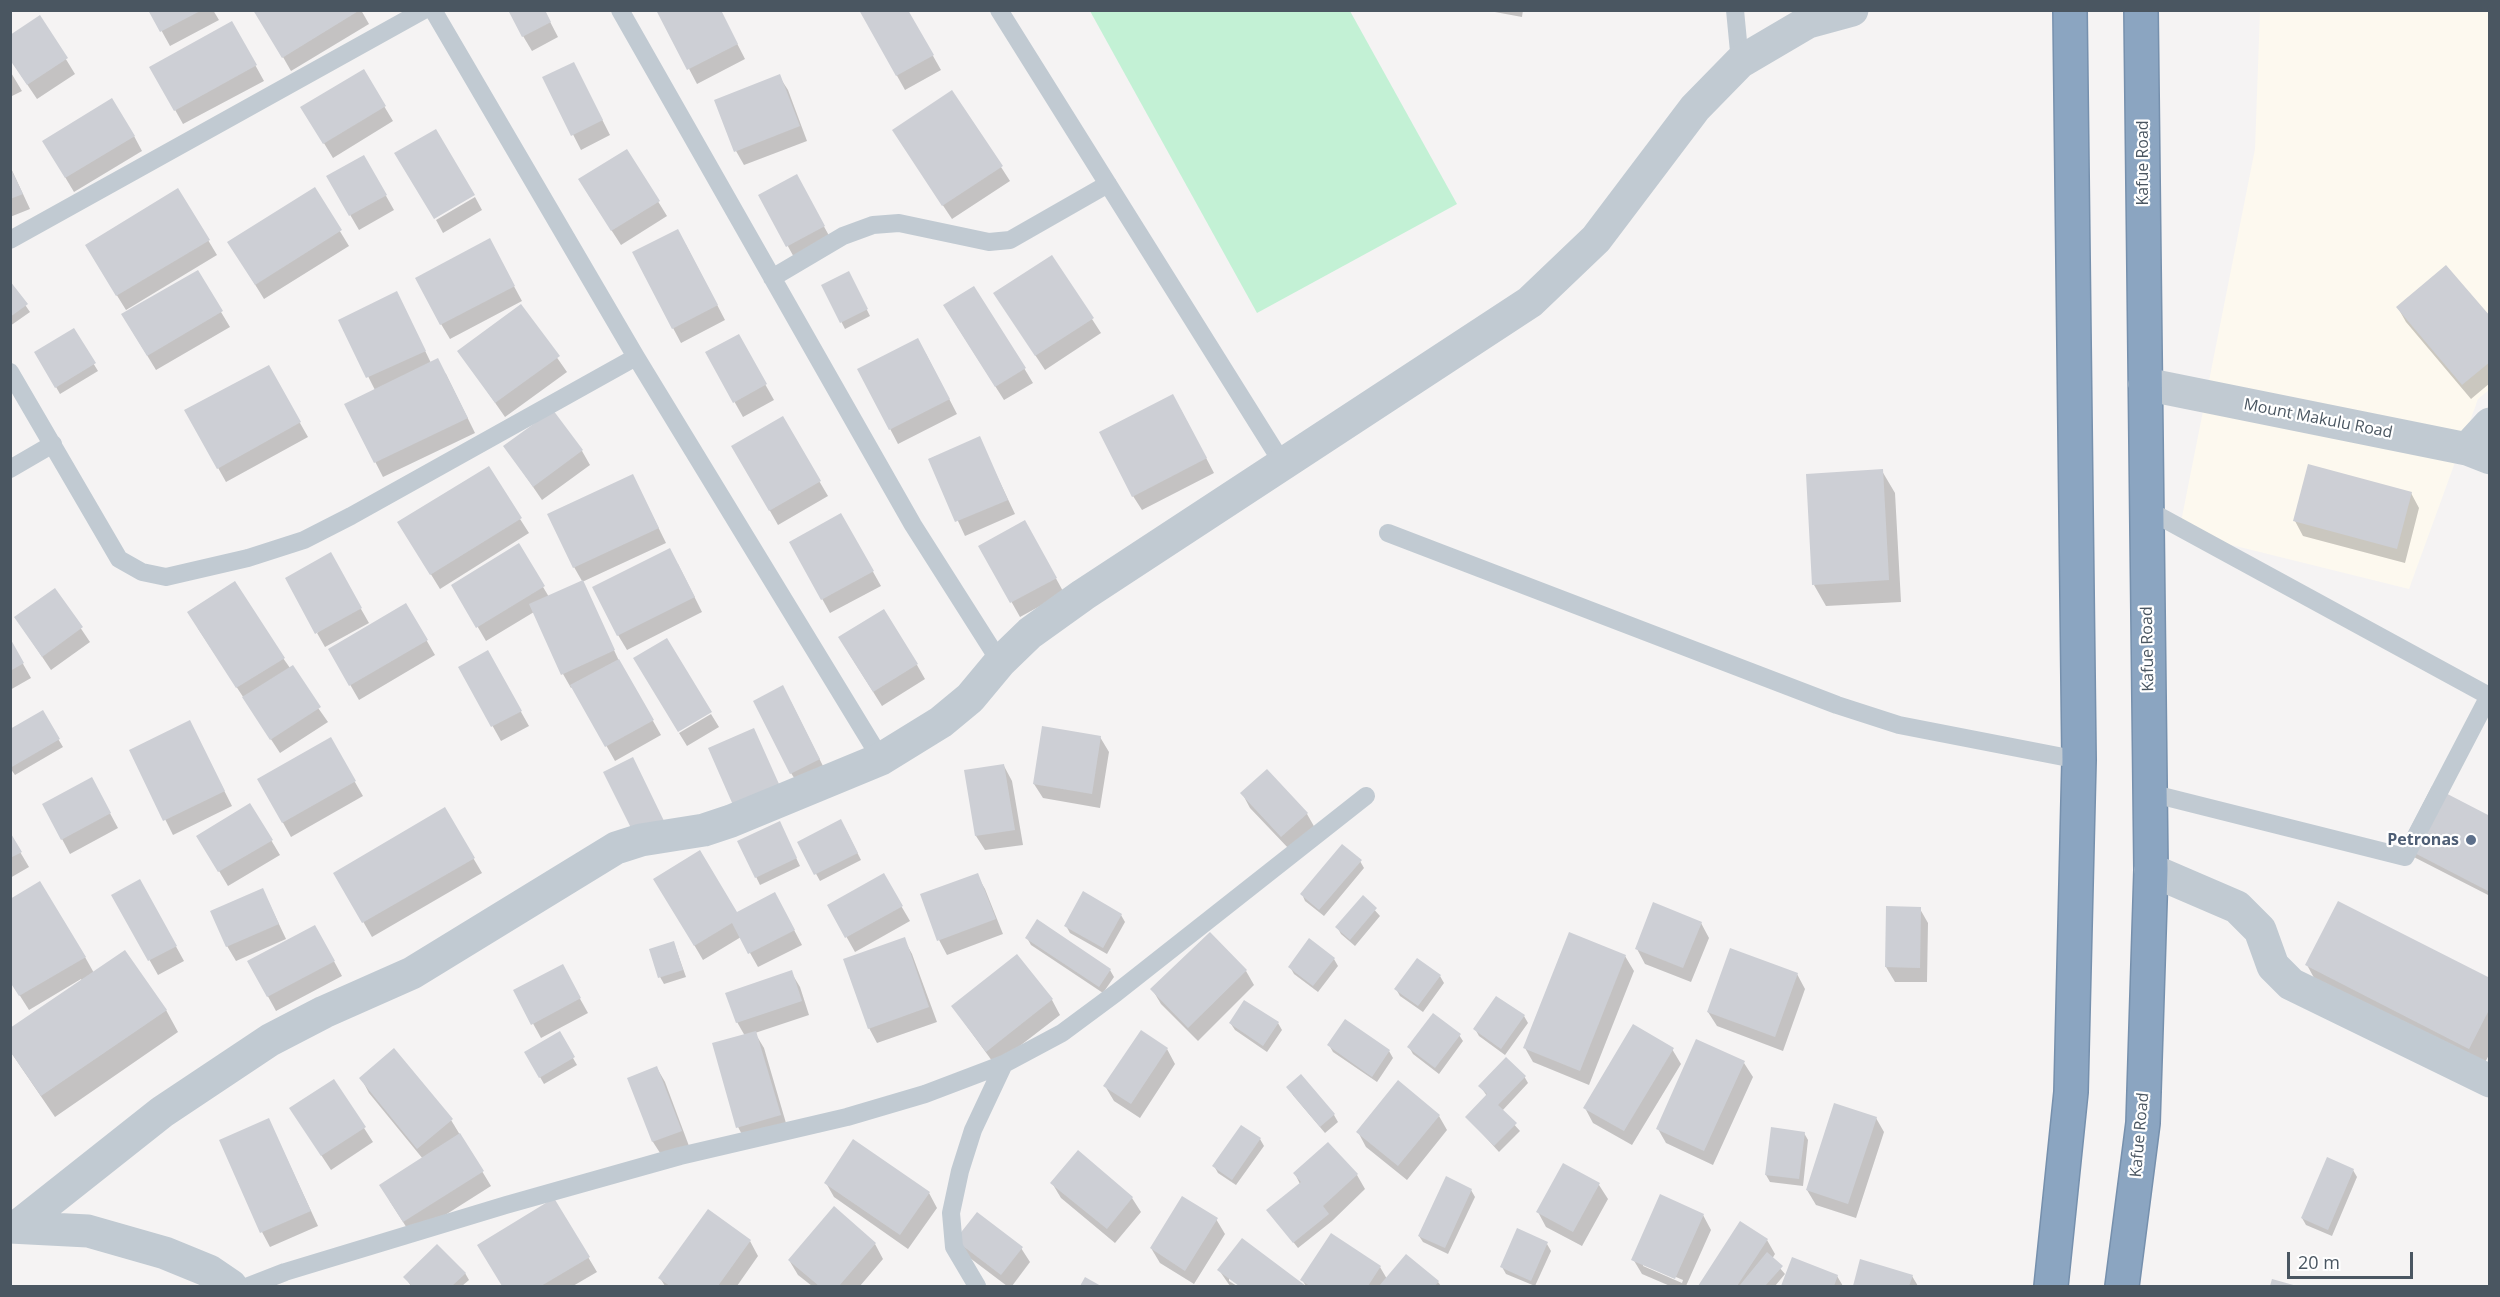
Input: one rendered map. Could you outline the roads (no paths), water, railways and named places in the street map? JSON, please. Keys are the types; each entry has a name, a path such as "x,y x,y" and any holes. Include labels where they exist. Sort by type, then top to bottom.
{"highway":[{"path":"2051,1287 2071,1092 2079,760 2070,10"},
{"name":"Kafue Road","path":"2122,1287 2143,1123 2151,870 2141,10"}],"street":[{"path":"14,1226 162,1112 270,1040 412,973 616,848 641,840 704,830 731,821 881,759 941,722 970,698 1000,662 1030,633 1083,595 1530,302 1596,239 1695,108 1740,62 1808,22 1852,10"},
{"name":"Mount Makulu Road","path":"2145,384 2478,453"},
{"path":"2478,453 2490,424"},
{"path":"2151,870 2237,908 2260,930 2273,966 2291,984 2490,1081"},
{"path":"14,1226 88,1231 165,1253 209,1271 231,1287"}],"lane":[{"path":"10,240 424,10"},
{"path":"433,10 636,357 881,759"},
{"path":"620,10 913,525 1000,662"},
{"path":"999,10 1283,464"},
{"path":"1735,10 1740,62"},
{"path":"772,278 843,236 873,225 899,223 988,242 1010,240 1108,184"},
{"path":"10,372 119,559 142,572 166,577 248,558 304,540 636,357"},
{"path":"10,469 53,444"},
{"path":"2146,509 2489,696 2405,857 2150,793"},
{"path":"1388,533 1837,705 1899,726 2079,760"},
{"path":"249,1287 285,1272 528,1199 680,1156 847,1117 925,1094 1004,1064 1062,1033 1366,796"},
{"path":"977,1287 954,1247 951,1213 960,1171 973,1130 1004,1064"}],"place":[{"name":"Petronas","path":"2471,840"}]}
